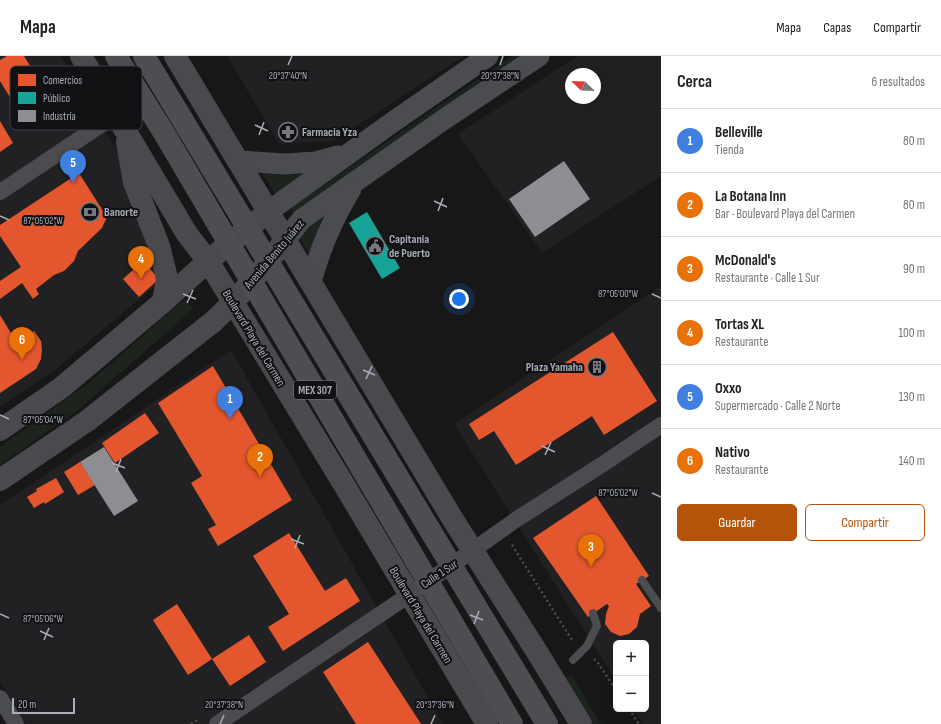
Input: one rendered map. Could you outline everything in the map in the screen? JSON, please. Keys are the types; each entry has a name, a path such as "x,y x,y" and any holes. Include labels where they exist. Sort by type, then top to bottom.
{"highway":[{"name":"MEX 307","path":"116,56 122,66"},
{"name":"MEX 307","path":"144,56 547,724"},
{"name":"MEX 307","path":"142,98 512,724"}],"main road":[{"name":"Boulevard Playa del Carmen","path":"81,56 87,66"},
{"path":"175,56 286,239 448,512 581,724"},
{"path":"123,130 134,182 159,246 166,274 167,279 163,302"},
{"name":"Boulevard Playa del Carmen","path":"126,130 187,234 208,261 343,483 486,724"},
{"path":"0,430 61,388 163,302 208,261 269,211"},
{"name":"Avenida Benito Juárez","path":"0,480 87,421 214,321 233,303 261,272 286,239"}],"street":[{"name":"Avenida Benito Juárez","path":"286,239 302,219 446,118 539,56"},
{"path":"269,211 478,59"},
{"path":"0,192 106,130"},
{"path":"239,161 285,164 316,162 348,154"},
{"path":"311,282 323,241 337,212 355,181"},
{"name":"Calle 1 Sur","path":"217,724 409,595 517,519 604,464 661,425"},
{"path":"0,698 16,724"}],"lane":[{"path":"642,580 661,608"},
{"path":"573,660 587,646 597,626 594,613"}],"path":[{"path":"517,540 512,544 574,644 598,663 613,686"},
{"path":"631,712 639,724"}],"shaded area":[{"path":"0,56 61,56 67,66 10,66 10,130 105,130 118,152 162,280 57,368 0,407"},
{"path":"227,56 464,56 333,141 279,144"},
{"path":"512,56 524,56 297,211 291,212 293,206"},
{"path":"577,56 661,56 661,176 542,253 458,134"},
{"path":"262,173 282,175 303,174 275,194"},
{"path":"326,213 310,255 298,236"},
{"path":"661,286 661,724 643,724 635,712 649,712 649,640 613,640 613,676 454,424"},
{"path":"185,299 193,309 78,410 0,465 0,447 89,383"},
{"path":"231,350 443,724 26,724 0,682 0,505"},
{"path":"572,675 601,724 593,724 566,678"}],"building: Comercios":[{"path":"7,56 24,56 30,66 10,66 10,97 0,81 0,60"},
{"path":"0,121 13,143 0,152"},
{"path":"79,173 103,211 106,219 102,228 78,251 74,261 64,271 54,275 36,289 39,294 33,299 22,283 0,299 0,281 21,267 0,236 0,225"},
{"path":"143,261 159,279 139,297 123,279"},
{"path":"0,315 17,343 34,331 41,341 42,350 41,359 36,369 0,393"},
{"name":"Plaza Yamaha","path":"613,332 657,401 604,435 592,416 516,465 494,431 479,440 469,424"},
{"path":"213,366 292,500 218,546 208,529 216,525 191,483 202,476 158,403"},
{"path":"145,413 159,433 115,463 102,443"},
{"path":"80,462 95,485 78,495 64,472"},
{"path":"56,478 64,492 45,504 44,502 34,508 27,497 37,491 36,489"},
{"path":"596,496 649,576 636,584 651,606 640,614 637,627 629,634 620,636 611,632 605,624 609,606 607,604 588,617 533,538"},
{"path":"289,533 325,591 346,578 360,601 283,651 268,627 289,614 253,556"},
{"path":"177,604 212,659 188,675 153,620"},
{"path":"249,635 266,662 230,686 212,659"},
{"path":"368,642 421,724 356,724 323,672"}],"building: Público":[{"name":"Capitanía de Puerto","path":"367,212 400,268 382,279 349,223"}],"building: Industria":[{"path":"564,161 590,199 535,237 509,199"},
{"path":"104,447 138,501 114,516 80,462"}],"place":[{"name":"Farmacia Yza","path":"288,132"},
{"name":"Oxxo","path":"73,183"},
{"name":"Banorte","path":"90,212"},
{"name":"Capitanía de Puerto","path":"375,246"},
{"name":"Tortas XL","path":"141,279"},
{"name":"Nativo","path":"22,360"},
{"name":"Plaza Yamaha","path":"597,367"},
{"name":"Belleville","path":"230,419"},
{"name":"La Botana Inn","path":"260,477"},
{"name":"McDonald's","path":"591,567"}]}
